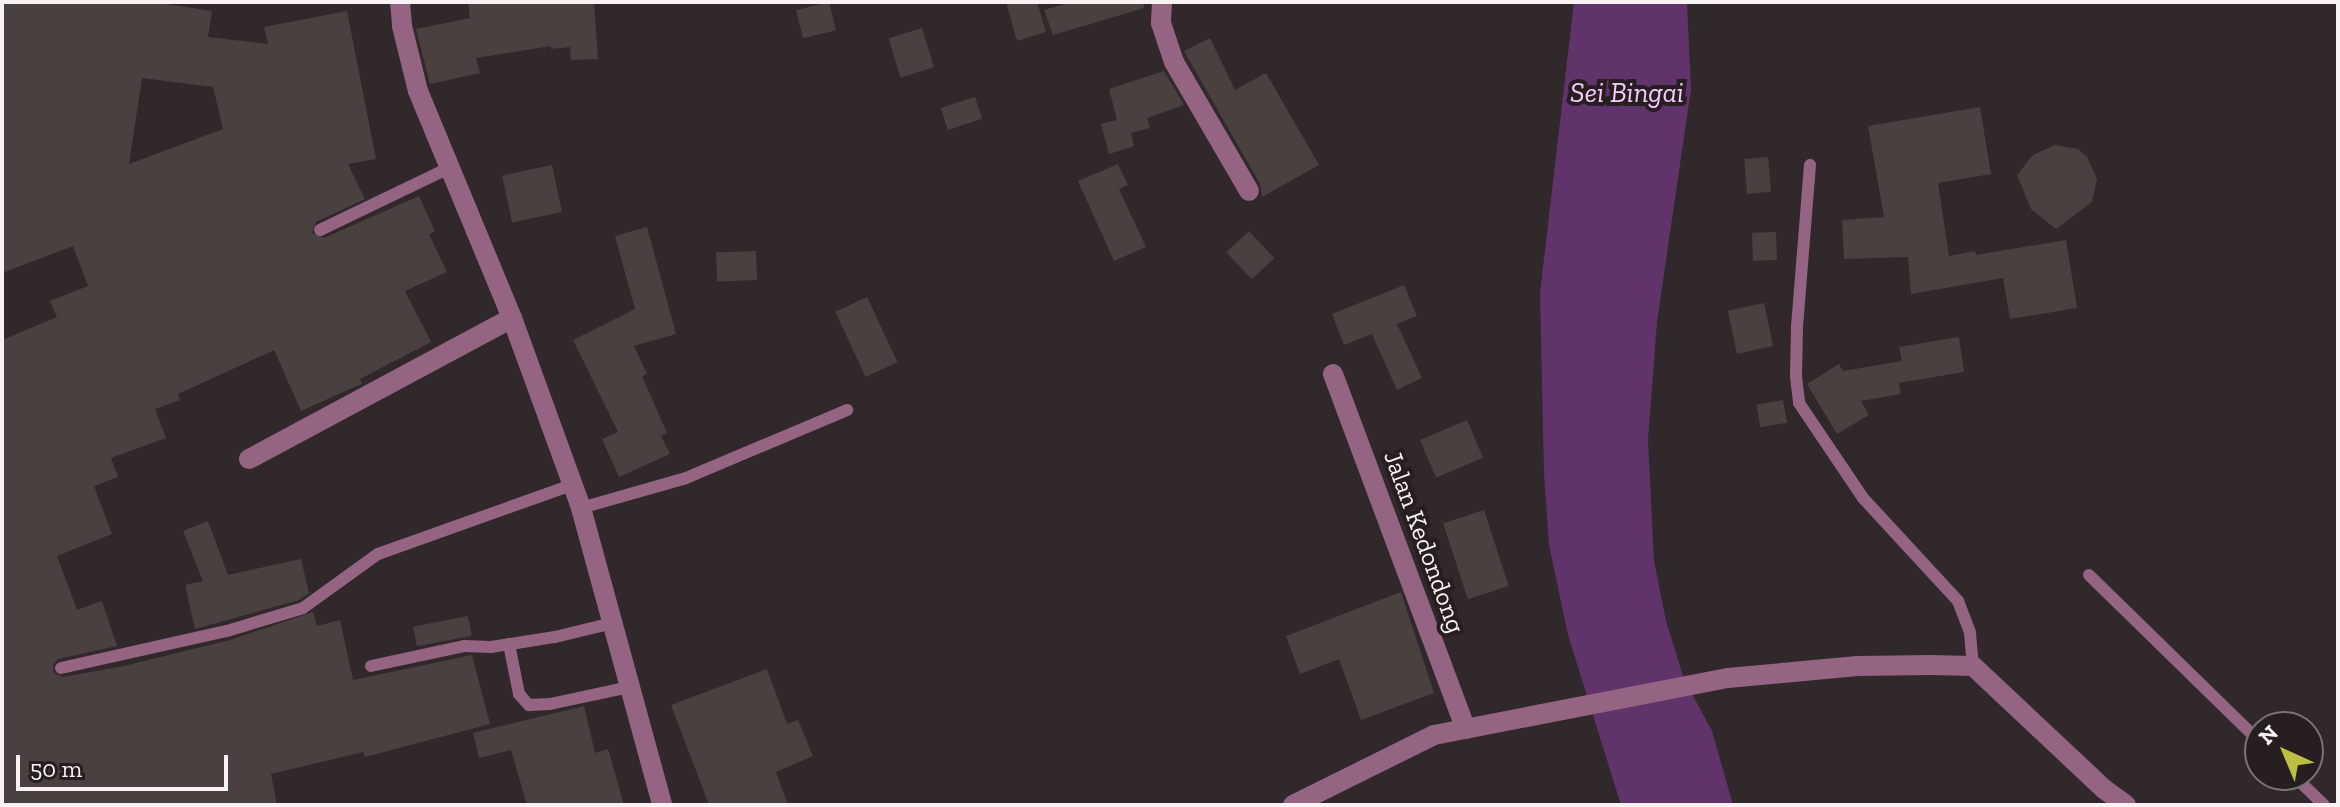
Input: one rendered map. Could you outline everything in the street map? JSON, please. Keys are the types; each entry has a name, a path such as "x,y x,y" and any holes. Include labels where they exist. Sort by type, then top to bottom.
{"street":[{"path":"400,2 402,26 418,91 512,318 581,508 662,805"},
{"path":"1162,2 1161,23 1174,62 1249,191"},
{"path":"249,459 512,318"},
{"name":"Jalan Kedondong","path":"1333,374 1466,729"},
{"path":"1293,805 1434,735 1728,678 1857,666 1973,666 2104,789 2126,805"}],"lane":[{"path":"1810,165 1797,328 1799,403 1863,498 1958,601 1970,633 1973,666"},
{"path":"320,230 449,168"},
{"path":"581,508 686,478 847,410"},
{"path":"61,668 227,631 303,608 378,554 572,485"},
{"path":"2089,575 2244,726"},
{"path":"371,666 451,648 509,644 613,623"},
{"path":"509,644 519,694 529,705 630,687"},
{"path":"2310,791 2324,805"}],"water":[{"name":"Sei Bingai","path":"1574,2 1687,2 1691,89 1657,322 1648,440 1654,561 1666,621 1684,679 1712,731 1733,805 1621,805 1568,635 1549,545 1544,474 1540,293"}],"building":[{"path":"2,2 153,2 212,11 208,37 268,44 264,27 347,11 376,159 348,164 365,199 316,222 312,233 324,238 419,196 435,231 429,234 447,272 405,291 431,342 360,379 362,384 301,411 274,350 178,394 180,400 155,409 166,438 111,458 118,477 94,486 112,534 57,556 77,610 102,601 117,646 58,659 53,665 54,673 63,677 124,666 230,640 313,612 317,626 340,620 353,680 472,655 490,724 365,757 363,752 271,774 277,805 2,805 2,340 57,317 50,301 88,286 73,246 2,273","holes":["142,78 213,87 223,129 129,164"]},
{"path":"468,2 594,2 598,59 571,60 570,47 551,49 551,46 476,58 480,73 430,84 416,29 470,18"},
{"path":"829,2 836,30 803,38 796,10"},
{"path":"1006,2 1037,2 1046,32 1017,41"},
{"path":"1072,2 1143,2 1144,8 1053,35 1044,10"},
{"path":"922,28 934,67 901,77 889,38"},
{"path":"1210,38 1235,90 1266,73 1319,165 1262,197 1260,184 1184,51"},
{"path":"1164,71 1184,105 1147,118 1150,128 1131,133 1134,146 1109,154 1101,124 1117,120 1109,89"},
{"path":"975,97 982,119 948,130 941,108"},
{"path":"1980,107 1991,174 1938,183 1949,256 1975,251 1976,255 2066,240 2077,308 2010,319 2003,278 1911,294 1908,257 1844,259 1842,220 1884,217 1868,126"},
{"path":"2055,145 2078,149 2087,157 2097,179 2092,202 2056,229 2031,209 2017,175 2033,155"},
{"path":"1768,157 1771,192 1747,194 1744,159"},
{"path":"1118,164 1128,185 1119,189 1146,247 1114,261 1078,181"},
{"path":"552,165 562,212 512,223 502,176"},
{"path":"647,227 676,334 634,346 647,374 642,376 667,433 661,436 670,454 619,477 602,439 618,432 573,340 635,309 615,236"},
{"path":"1249,231 1274,258 1252,279 1226,252"},
{"path":"1776,232 1777,260 1753,261 1752,233"},
{"path":"756,251 757,280 717,281 716,252"},
{"path":"1404,285 1417,316 1397,324 1422,378 1397,390 1372,334 1344,345 1332,314"},
{"path":"867,297 897,362 866,377 835,312"},
{"path":"1764,303 1773,346 1737,354 1728,311"},
{"path":"1959,337 1964,372 1899,383 1901,394 1861,401 1869,415 1837,434 1807,384 1839,364 1843,371 1902,361 1899,347"},
{"path":"1783,400 1787,423 1760,427 1756,405"},
{"path":"1467,420 1483,458 1436,478 1420,440"},
{"path":"1484,510 1509,586 1468,599 1443,523"},
{"path":"208,521 228,575 301,559 309,593 299,600 195,629 185,585 203,581 183,531"},
{"path":"1401,592 1434,693 1361,720 1339,659 1300,674 1286,636"},
{"path":"468,616 472,636 417,646 413,627"},
{"path":"767,669 787,724 798,720 813,756 776,772 788,805 709,805 671,705"},
{"path":"584,706 595,753 608,749 624,805 527,805 511,750 479,758 473,733"}]}
